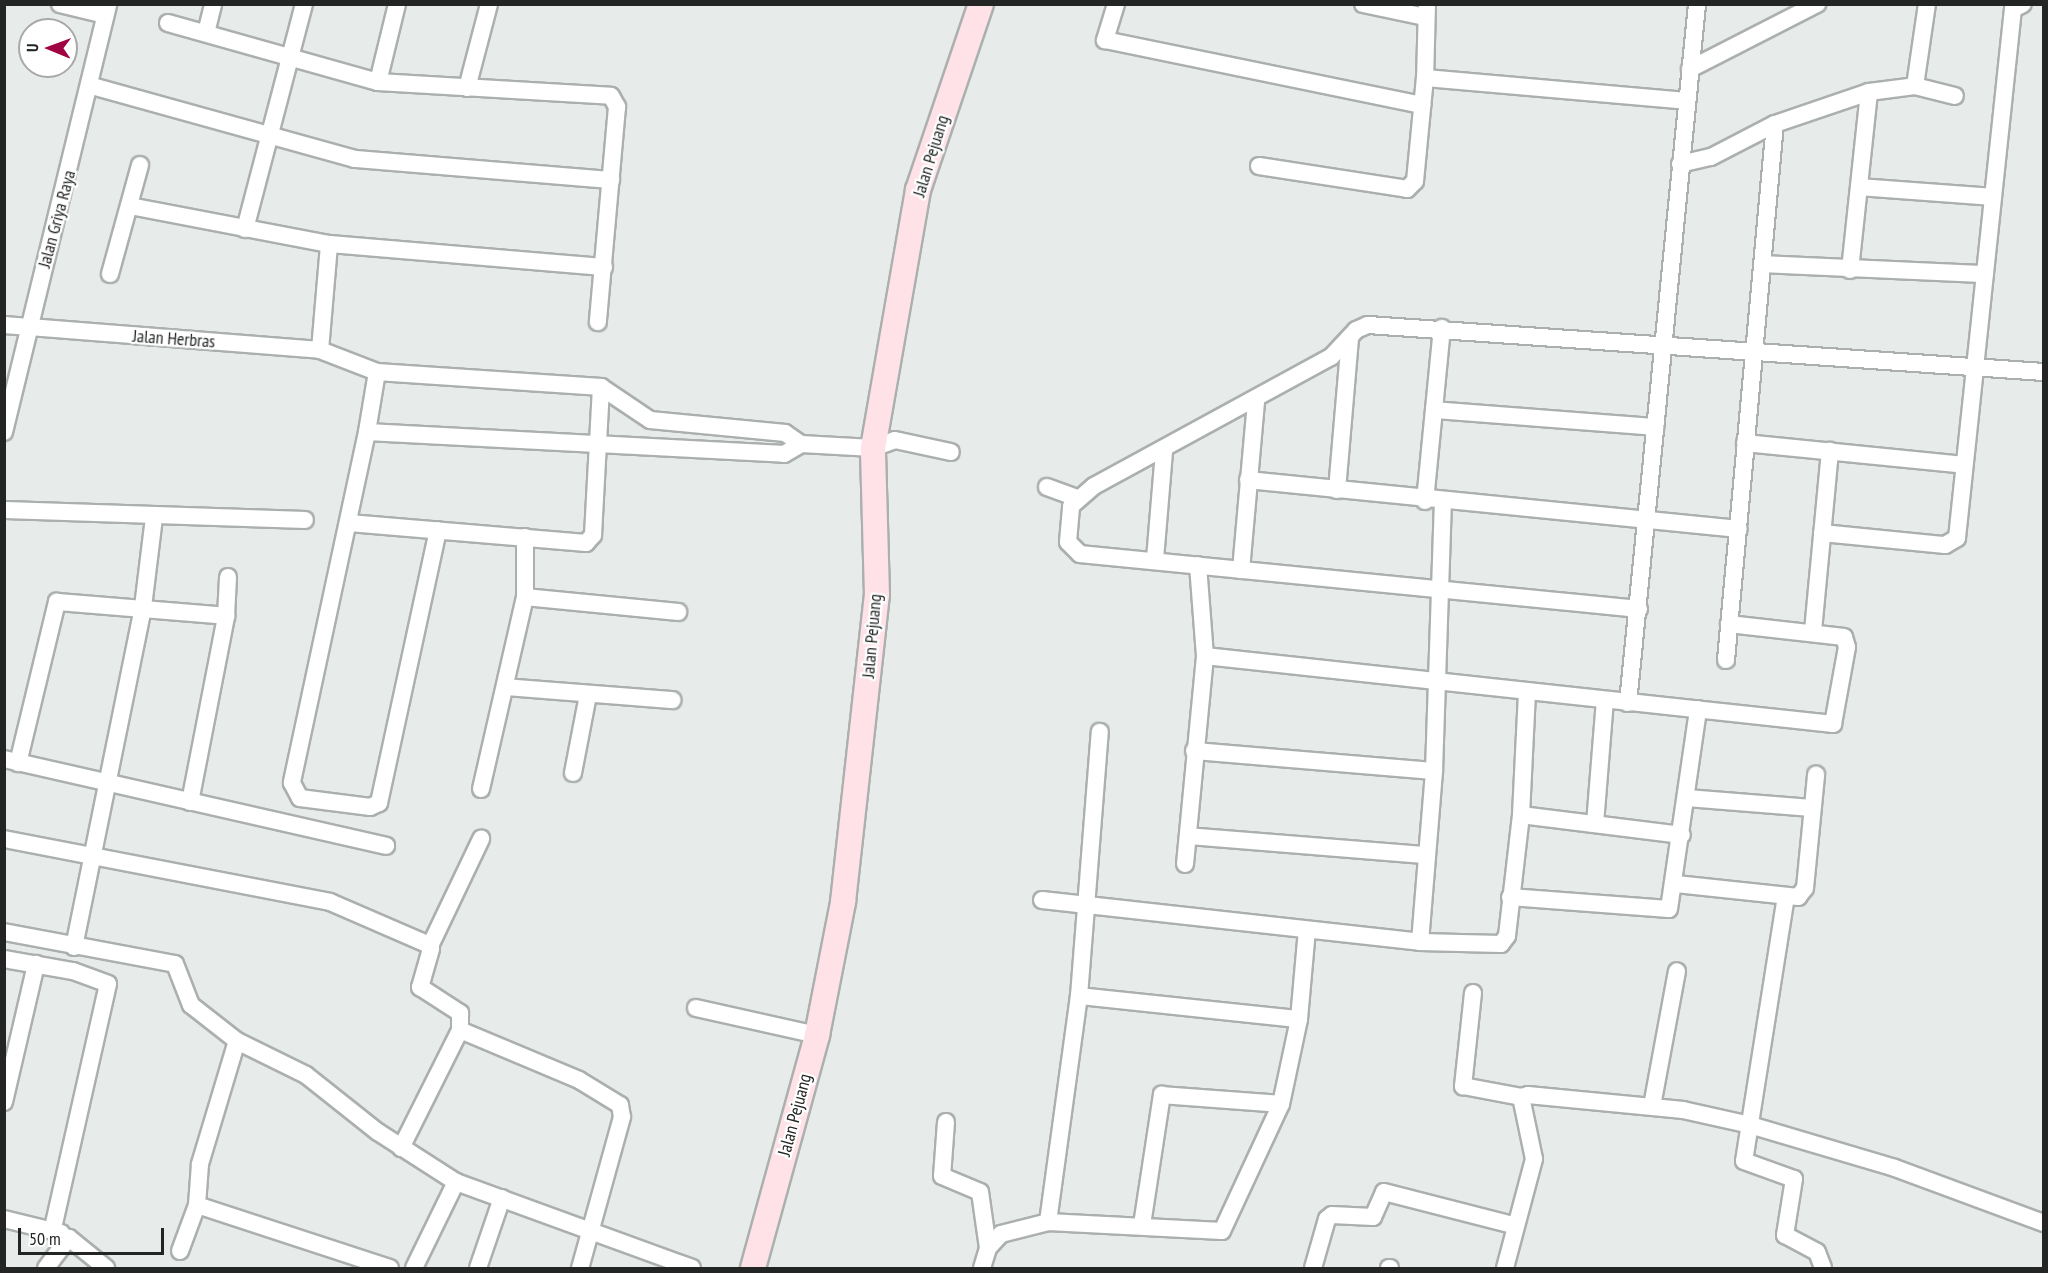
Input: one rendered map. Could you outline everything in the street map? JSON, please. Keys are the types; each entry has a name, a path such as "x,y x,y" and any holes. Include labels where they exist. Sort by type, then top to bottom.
{"street":[{"path":"60,4 106,10"},
{"path":"206,33 213,4"},
{"path":"245,229 304,4"},
{"path":"378,82 397,4"},
{"path":"467,87 489,4"},
{"name":"Jalan Pejuang","path":"753,1269 817,1035 843,902 877,595 873,448 918,190 981,4"},
{"path":"1116,4 1105,40 1422,105"},
{"path":"1259,166 1407,189 1415,181 1425,78 1426,11 1363,4"},
{"path":"1628,703 1639,609 1660,345 1697,4"},
{"path":"1690,69 1791,13 1817,4"},
{"path":"1915,87 1927,4"},
{"path":"1822,533 1950,544 1957,538 2013,9 2023,4"},
{"name":"Jalan Griya Raya","path":"4,432 92,86 106,10"},
{"path":"168,23 378,82 611,96 618,107 598,322"},
{"path":"1425,78 1687,101"},
{"path":"92,86 270,139 355,159 611,180"},
{"path":"1680,164 1711,157 1775,124 1869,92 1915,87 1954,96"},
{"path":"1850,270 1869,92"},
{"path":"1726,660 1745,443 1756,352 1775,124"},
{"path":"110,274 140,165"},
{"path":"1860,187 1993,197"},
{"path":"129,206 329,244 604,267"},
{"path":"320,350 329,244"},
{"path":"1763,264 1850,270 1985,274"},
{"path":"1639,609 1073,551 1068,526 1077,498 1256,402 1331,357 1362,327 1377,324 1974,370 2043,372"},
{"name":"Jalan Herbras","path":"4,325 320,350 377,372 601,387"},
{"path":"1425,501 1442,328"},
{"path":"1337,490 1350,338"},
{"path":"377,372 349,524 292,783 300,798 370,807 381,798 438,530"},
{"path":"601,387 650,420 785,433 801,444 873,448 895,440 951,453"},
{"path":"349,524 525,537 580,544 590,540 599,445 601,387"},
{"path":"1241,570 1256,402"},
{"path":"1434,410 1655,427"},
{"path":"649,446 650,420"},
{"path":"367,432 784,454 801,444"},
{"path":"1745,443 1964,465"},
{"path":"1813,631 1830,451"},
{"path":"1155,559 1164,452"},
{"path":"1248,480 1443,503 1739,529"},
{"path":"1047,487 1077,498"},
{"path":"1419,942 1434,771 1437,684 1436,590 1443,503"},
{"path":"4,510 154,518 305,520"},
{"path":"74,947 89,855 143,608 154,518"},
{"path":"482,789 525,597 525,537"},
{"path":"1185,864 1194,751 1205,656 1198,565"},
{"path":"190,802 226,616 228,577"},
{"path":"525,597 678,612"},
{"path":"226,616 57,602 11,761 387,846"},
{"path":"1205,656 1437,684 1833,724 1847,642 1838,634 1729,624"},
{"path":"505,687 588,695 672,699"},
{"path":"1042,900 1419,942 1501,944 1507,936 1521,815 1527,692"},
{"path":"573,774 588,695"},
{"path":"1595,824 1605,701"},
{"path":"1510,897 1664,913 1676,884 1698,709"},
{"path":"1048,1222 1079,996 1100,732"},
{"path":"1194,751 1434,771"},
{"path":"1676,884 1798,897 1805,888 1816,775"},
{"path":"1687,798 1812,808"},
{"path":"1521,815 1682,835"},
{"path":"1188,836 1425,855"},
{"path":"4,838 330,902 430,946"},
{"path":"401,1148 460,1030 460,1013 420,987 430,946 481,839"},
{"path":"1786,896 1744,1161 1794,1179 1785,1235 1817,1252 1822,1269"},
{"path":"988,1248 1011,1229 1048,1222 1142,1225 1222,1231 1281,1104 1299,1018 1306,930"},
{"path":"4,932 74,947 175,964 188,1002 237,1041 306,1075 401,1148 456,1182 692,1269"},
{"path":"4,959 36,964 108,984 53,1228"},
{"path":"4,1102 36,964"},
{"path":"1652,1106 1677,971"},
{"path":"1473,993 1462,1086 1521,1097 1652,1106 1750,1125 1895,1168 2043,1223"},
{"path":"1079,996 1299,1018"},
{"path":"696,1008 817,1035"},
{"path":"460,1030 617,1101 622,1117 587,1229 579,1269"},
{"path":"180,1251 197,1205 200,1164 237,1041"},
{"path":"1142,1225 1162,1095 1281,1104"},
{"path":"1505,1269 1534,1159 1521,1097"},
{"path":"946,1122 942,1176 983,1196 988,1248 982,1269"},
{"path":"414,1269 456,1182"},
{"path":"1313,1269 1327,1219 1373,1217 1384,1192 1516,1226"},
{"path":"478,1269 502,1198"},
{"path":"197,1205 390,1269"},
{"path":"4,1219 53,1228 69,1238 106,1269"},
{"path":"46,1269 69,1238"}]}
